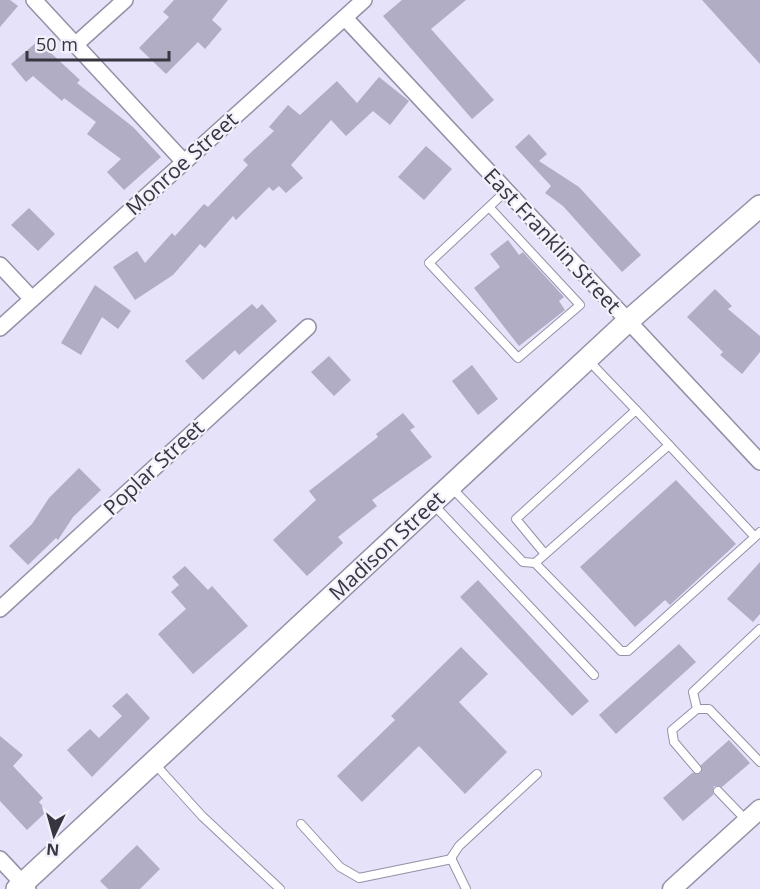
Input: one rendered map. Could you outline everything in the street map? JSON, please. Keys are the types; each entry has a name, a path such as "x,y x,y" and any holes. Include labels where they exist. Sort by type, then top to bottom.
{"main road":[{"name":"Madison Street","path":"22,887 627,322 760,206"}],"street":[{"path":"34,0 184,162"},
{"path":"75,45 125,0"},
{"name":"Monroe Street","path":"0,328 364,0"},
{"name":"East Franklin Street","path":"345,18 760,462"},
{"path":"0,265 32,299"},
{"name":"Poplar Street","path":"0,609 308,327"},
{"path":"672,889 754,815"},
{"path":"0,859 22,887"}],"lane":[{"path":"490,208 580,305 518,358 429,263 506,191"},
{"path":"451,487 523,562 535,563 621,651 628,651 758,535 588,360"},
{"path":"545,554 516,519 636,410"},
{"path":"535,563 669,445"},
{"path":"433,504 594,675"},
{"path":"697,709 693,692 760,629"},
{"path":"697,769 674,742 672,730 697,709 709,710 760,762"},
{"path":"154,763 202,816 280,889"},
{"path":"452,859 459,846 537,774"},
{"path":"718,791 754,815"},
{"path":"301,824 340,867 359,878 452,859"},
{"path":"452,859 466,889"}],"building":[{"path":"0,0 10,0 18,6 0,27"},
{"path":"174,0 228,0 212,20 222,29 205,49 198,42 166,74 139,48 169,17 163,12"},
{"path":"402,0 466,0 431,29 494,100 472,119 383,16"},
{"path":"702,0 760,0 760,64"},
{"path":"38,41 80,80 77,83 133,127 161,157 124,190 107,172 121,159 87,134 96,122 64,98 62,101 33,76 26,82 11,64"},
{"path":"379,77 409,101 390,125 373,111 346,136 331,120 291,165 303,178 286,193 279,186 273,191 269,187 236,220 233,216 205,248 200,244 173,275 135,300 113,267 137,251 145,263 172,233 175,236 204,204 208,207 248,165 243,160 274,131 269,127 288,105 300,115 337,81 357,103"},
{"path":"529,134 547,154 539,161 579,187 641,255 622,272 563,206 545,193 551,186 515,147"},
{"path":"426,146 452,169 424,200 398,177"},
{"path":"29,208 55,234 38,251 11,225"},
{"path":"508,240 519,255 523,252 564,297 559,301 565,310 519,346 474,288 500,267 490,254"},
{"path":"95,285 131,311 118,329 102,317 81,355 61,343"},
{"path":"715,289 732,306 728,309 760,336 760,352 742,374 720,355 723,352 687,317"},
{"path":"252,304 257,309 262,304 277,321 239,355 235,350 203,380 185,361"},
{"path":"329,356 351,380 334,396 311,372"},
{"path":"472,365 498,399 478,415 452,381"},
{"path":"403,413 415,427 410,430 432,457 372,500 377,506 338,537 343,543 307,576 273,540 316,500 309,491 378,437 376,434"},
{"path":"79,468 101,490 73,517 58,540 56,538 28,565 9,546 32,524 49,498"},
{"path":"676,480 736,544 670,605 665,600 635,627 580,567"},
{"path":"760,562 760,614 753,622 727,599"},
{"path":"185,566 208,590 212,586 248,626 193,674 158,634 186,609 171,592 179,585 172,577"},
{"path":"478,580 589,701 572,716 460,597"},
{"path":"679,644 696,662 616,734 599,715"},
{"path":"461,647 488,674 459,702 507,752 465,794 419,746 362,802 337,776 395,720 391,716"},
{"path":"127,693 150,718 92,777 67,750 90,729 99,738 122,716 112,706"},
{"path":"0,736 23,755 13,766 43,798 39,802 47,811 27,830 0,801"},
{"path":"729,740 750,763 722,787 714,786 713,795 683,821 663,798 692,773 701,773 701,765"},
{"path":"137,845 160,869 140,889 108,889 100,881"}]}
